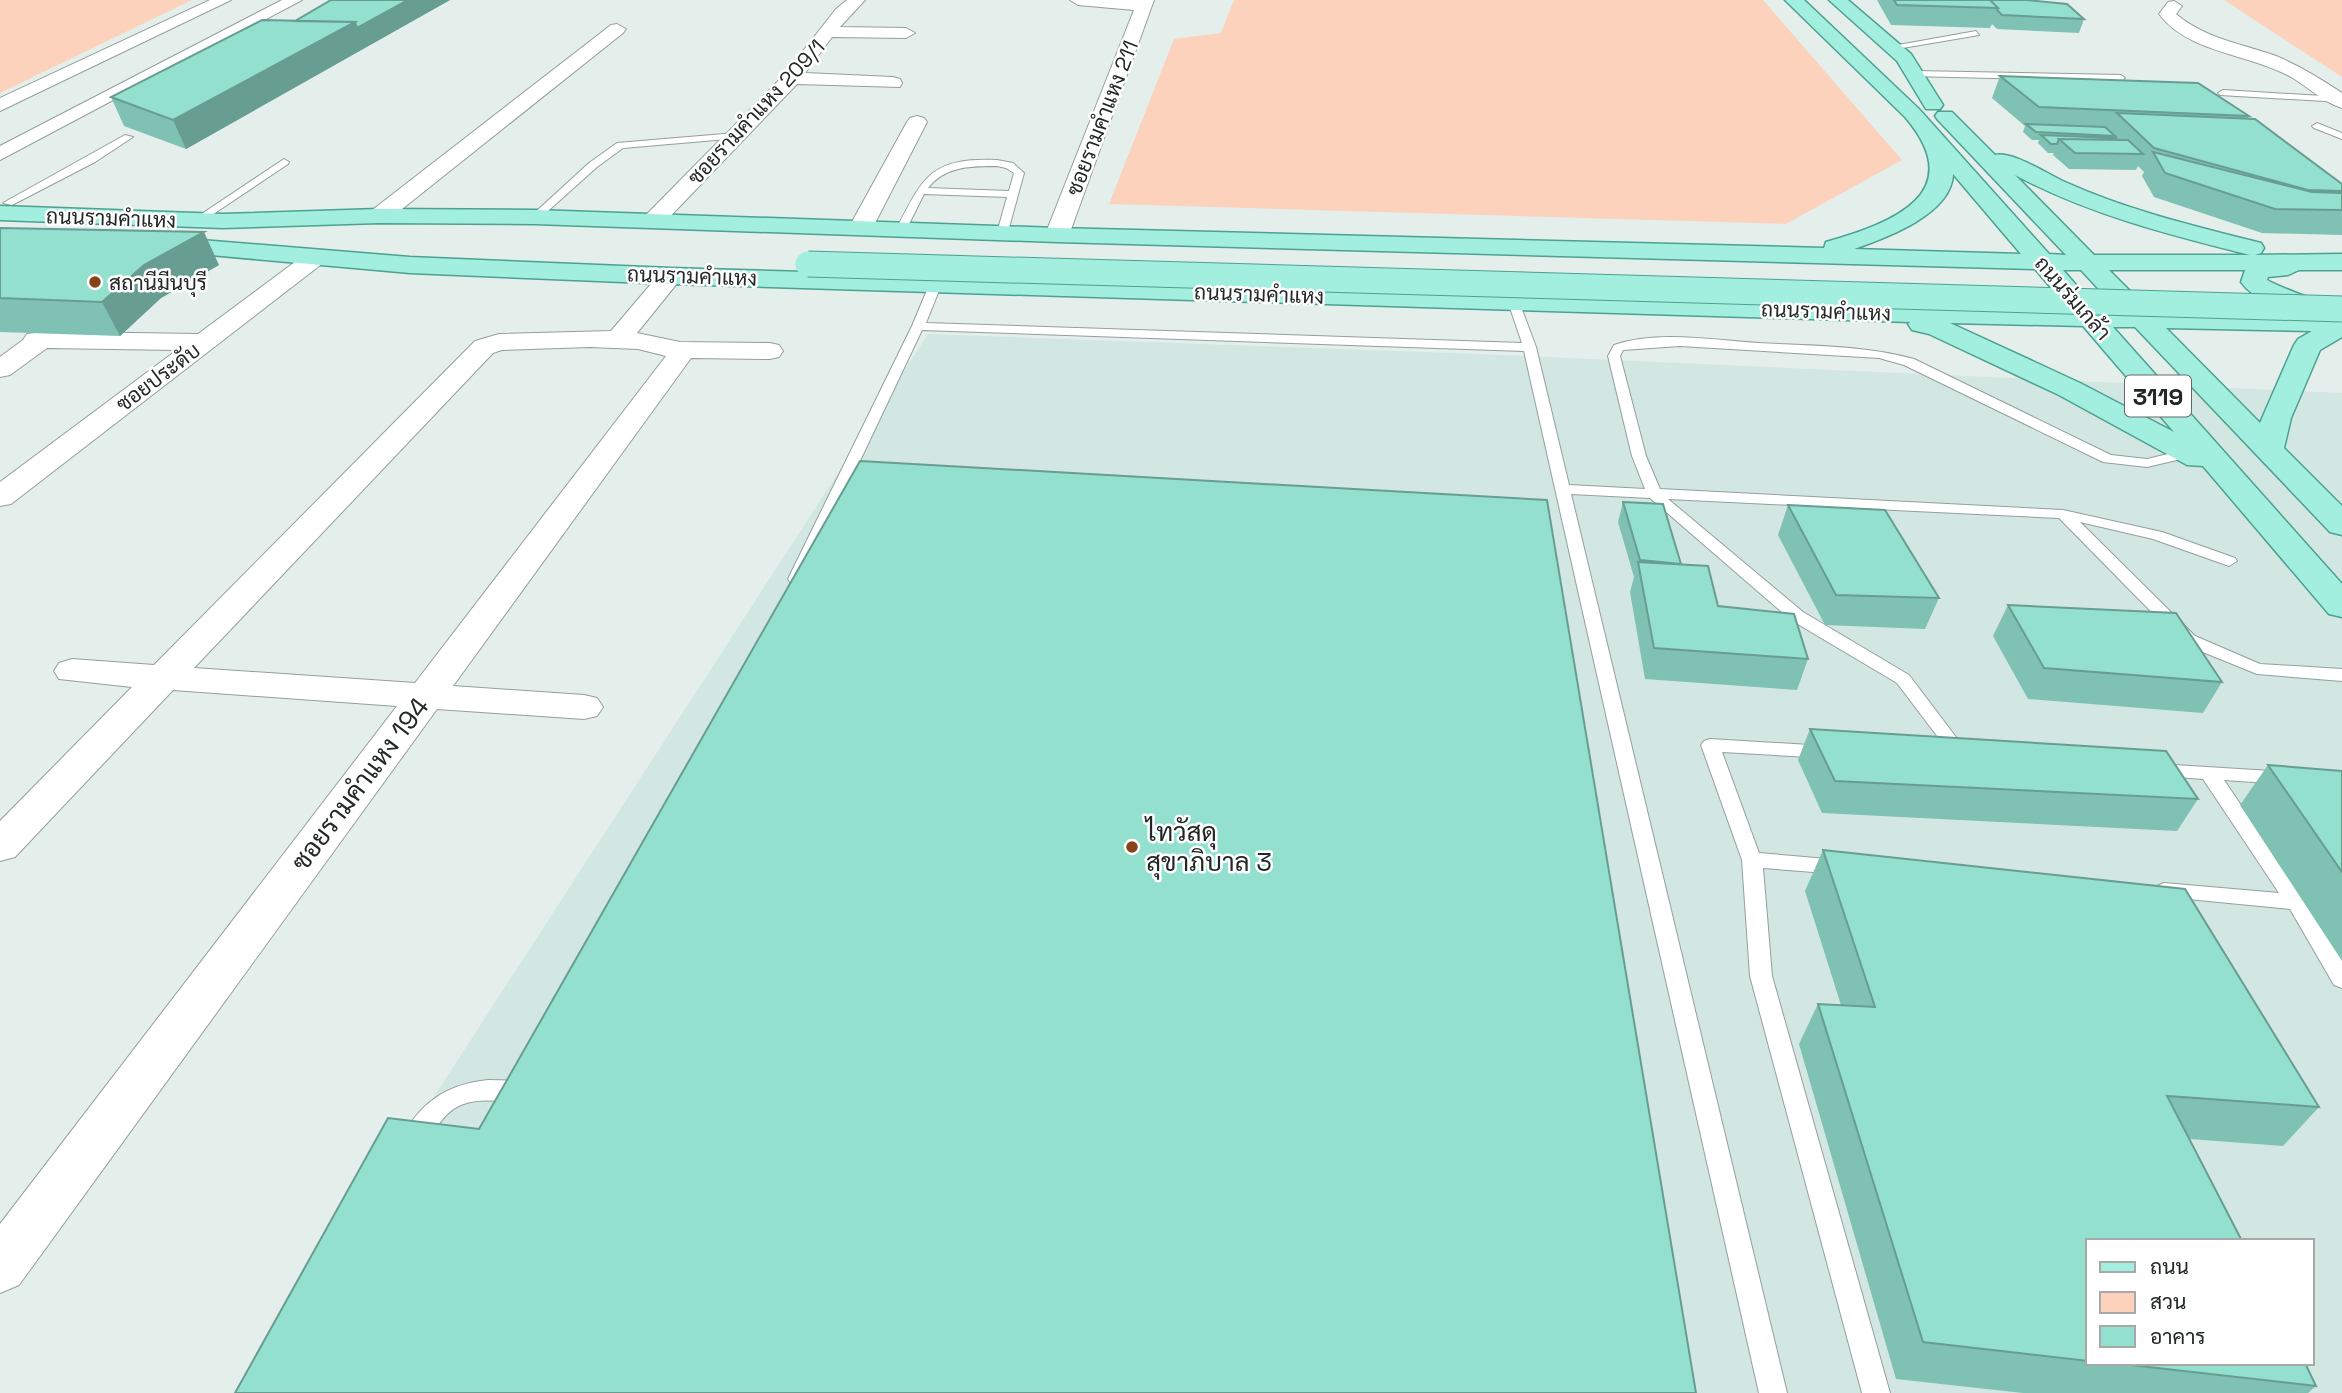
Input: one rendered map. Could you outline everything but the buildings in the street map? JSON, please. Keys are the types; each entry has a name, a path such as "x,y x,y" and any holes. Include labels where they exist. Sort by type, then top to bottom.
{"main road":[{"path":"1774,0 1835,59 1856,75 1899,99"},
{"name":"ถนนร่มเกล้า","path":"1794,0 1899,99 2342,606"},
{"name":"ถนนร่มเกล้า","path":"1821,0 1968,140 2342,524"},
{"path":"1838,0 1904,58 1933,105"},
{"path":"1800,255 1879,233 1921,206 1938,190 1942,180 1932,138"},
{"path":"1968,140 2048,183 2085,198 2218,239 2335,262"},
{"name":"ถนนรามคำแหง","path":"3,206 52,215 196,221 379,216 535,217 1057,235 1753,254 2088,262 2335,262"},
{"name":"ถนนรามคำแหง","path":"223,221 814,255 2342,311"},
{"name":"ถนนรามคำแหง","path":"177,244 2342,286"},
{"name":"ถนนรามคำแหง","path":"177,244 410,265 671,276 2342,325"},
{"path":"1753,254 1889,267 1910,271 1924,279 1923,286 1914,293 1775,310"},
{"path":"2335,262 2257,271 2254,282 2268,293 2292,303 2342,311"},
{"path":"1880,313 1937,327 2025,365 2142,425 2224,473"},
{"path":"2269,448 2276,418 2308,345 2342,325"}],"street":[{"path":"0,105 223,0"},
{"path":"0,154 293,0"},
{"name":"ซอยรามคำแหง 209/1","path":"653,222 792,78 842,13 857,0"},
{"path":"1078,0 1144,3"},
{"name":"ซอยรามคำแหง 211","path":"1057,235 1144,3"},
{"path":"2174,6 2167,14 2172,20 2211,40 2290,69 2340,101"},
{"path":"379,216 617,29"},
{"path":"829,32 906,33"},
{"path":"792,78 893,83"},
{"path":"860,229 917,122"},
{"name":"ถนนรามคำแหง","path":"152,252 177,244"},
{"name":"ซอยประดับ","path":"0,497 315,258"},
{"path":"617,341 671,276"},
{"path":"0,369 108,292"},
{"path":"0,339 205,342"},
{"path":"0,846 484,347 499,342 617,341 666,345 678,349 770,351"},
{"name":"ซอยรามคำแหง 194","path":"0,1267 679,356 678,349"},
{"path":"72,671 584,707"}],"lane":[{"path":"1891,47 1976,33"},
{"path":"1914,74 2121,78"},
{"path":"2223,93 2340,101"},
{"path":"2317,125 2342,136"},
{"path":"535,217 593,165 620,145 736,136"},
{"path":"3,206 91,160 128,137"},
{"path":"196,221 284,162"},
{"path":"901,230 921,191 940,169 965,163 998,163 1018,169 1015,194 1003,233"},
{"path":"921,191 1015,194"},
{"path":"790,591 918,326 936,283"},
{"path":"1514,302 1530,347 1773,1393"},
{"path":"918,326 1530,347"},
{"path":"1937,758 1970,760 1903,679 1797,616 1655,495 1639,456 1614,356 1618,348 1630,344 1680,342 1881,354 1909,362 2108,458 2147,463 2189,453"},
{"path":"1562,489 2063,514 2157,535 2229,561"},
{"path":"2063,514 2189,640 2257,669 2342,675"},
{"path":"1843,753 1710,745 1752,860 1761,976 1876,1393"},
{"path":"2141,769 2302,778"},
{"path":"2209,773 2296,901 2342,979"},
{"path":"1752,860 1864,869"},
{"path":"2143,890 2296,901"},
{"path":"404,1158 424,1122 449,1098 473,1089 538,1091 545,1079"}],"shaded area":[{"path":"928,334 1480,354 2342,393 2342,1393 242,1393"}],"green space":[{"path":"0,0 192,0 0,93"},
{"path":"1234,0 1763,0 1902,160 1786,224 1109,204 1174,39 1221,33"},
{"path":"2224,0 2342,0 2342,77"}],"place":[{"name":"สถานีมีนบุรี","path":"95,282"},
{"name":"ไทวัสดุ สุขาภิบาล 3","path":"1132,847"}]}
